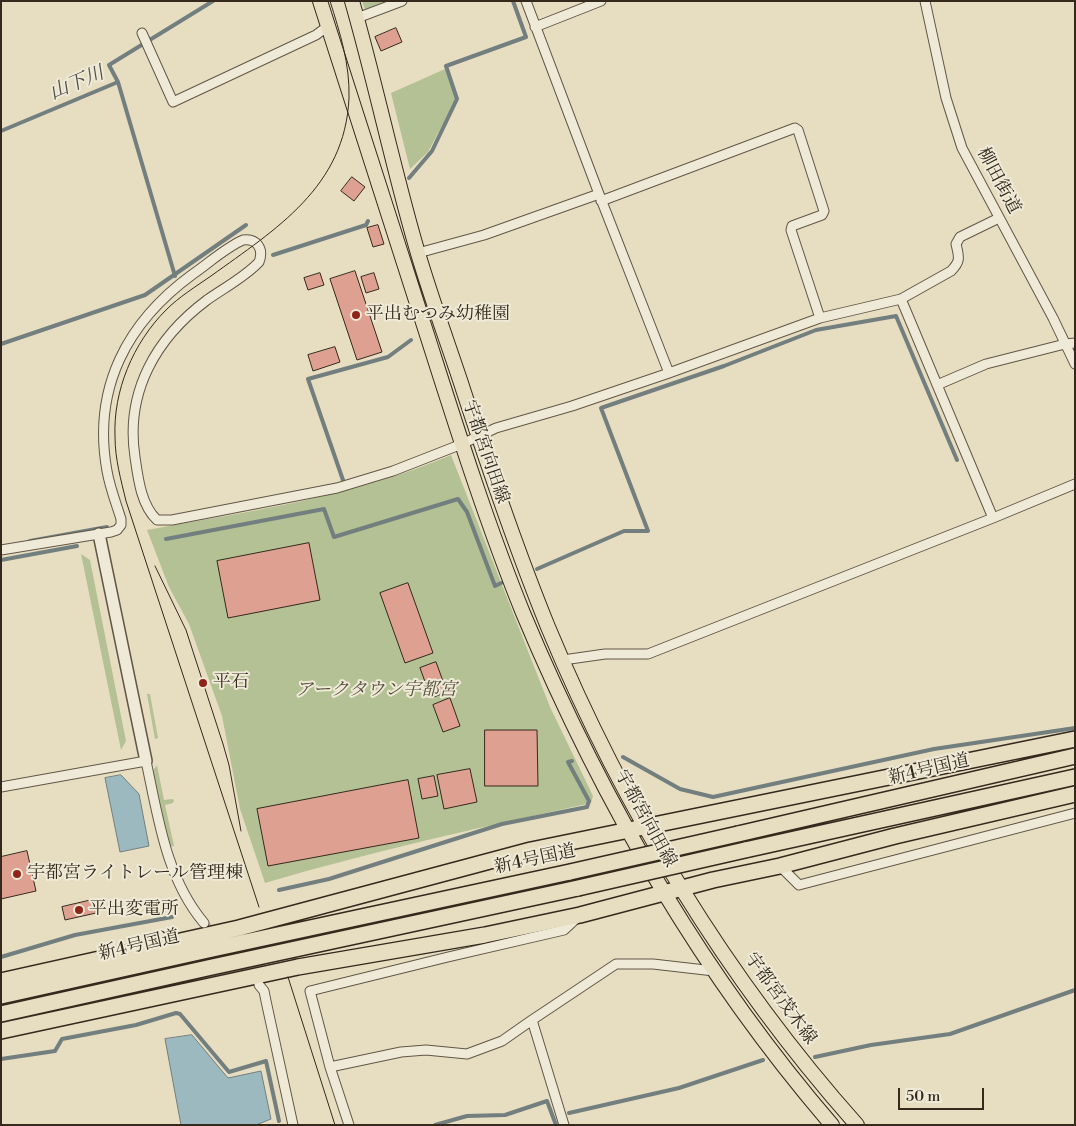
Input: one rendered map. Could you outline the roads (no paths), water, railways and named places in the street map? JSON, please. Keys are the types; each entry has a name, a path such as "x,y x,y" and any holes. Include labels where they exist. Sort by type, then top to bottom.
{"highway":[{"path":"1,981 239,928 531,850 1075,739"},
{"name":"新4号国道","path":"1,996 570,872 1075,756"},
{"name":"新4号国道","path":"1,1014 1075,777"},
{"path":"1,1031 298,967 485,935 580,915 895,836 1075,794"}],"main road":[{"name":"宇都宮向田線","path":"320,1 462,444 522,610 578,734 665,894"},
{"name":"宇都宮向田線","path":"352,1 418,253 513,537 563,660 627,794 682,889"},
{"name":"宇都宮茂木線","path":"682,889 730,963 768,1016 813,1075 857,1125"},
{"name":"宇都宮茂木線","path":"665,894 714,971 770,1050 832,1125"}],"street":[{"path":"357,18 402,1"},
{"path":"526,1 669,373"},
{"path":"535,27 601,1"},
{"name":"柳田街道","path":"925,1 946,98 962,148 1053,318 1070,344 1075,364"},
{"path":"143,34 173,102 316,35 328,26"},
{"path":"418,253 484,235 600,197 795,128 798,130 824,211 822,215 792,226 791,230 820,318"},
{"path":"1,550 99,534 117,530 121,526 121,519 107,472 103,425 113,374 128,341 146,317 166,296 238,242 249,239 254,241 261,251 259,262 190,314 173,330 160,347 146,371 138,396 133,420 135,462 147,507 151,515 157,520 172,520 337,488 392,471 462,444 496,428 572,406 820,318 901,299 957,265 959,258 956,244 960,237 999,218"},
{"path":"901,299 993,518"},
{"path":"937,385 986,364 1070,344"},
{"path":"563,660 606,654 648,654 1075,484"},
{"path":"99,534 146,761 168,856 181,888 204,923"},
{"path":"1,787 146,761"},
{"path":"780,866 799,885 1075,813"},
{"path":"349,1125 330,1067 310,991 448,956 564,930 580,915"},
{"path":"330,1067 401,1052 426,1050 467,1054 502,1041 616,964 653,964 714,971"},
{"path":"259,985 264,991 293,1125"},
{"path":"532,1020 564,1125"}],"water":[{"path":"121,775 139,794 149,846 120,852 105,778"},
{"path":"192,1035 228,1078 261,1071 271,1119 256,1125 181,1125 165,1039"}],"waterway":[{"name":"山下川","path":"1,131 118,82 109,65 213,1"},
{"path":"409,178 432,151 457,99 446,66 526,37 513,1"},
{"path":"118,82 175,276"},
{"path":"273,255 366,225 368,221"},
{"path":"1,344 145,295 246,225"},
{"path":"537,569 624,531 648,531 601,408 724,366 816,330 896,316 957,460"},
{"path":"342,483 344,483 308,379 388,357 411,340"},
{"path":"166,539 324,509 334,537 458,499 467,512 495,586 501,583"},
{"path":"30,541 107,527"},
{"path":"1,560 77,546"},
{"path":"623,757 680,789 713,797 934,749 1075,728"},
{"path":"279,890 329,879 502,824 587,807 589,801 568,762 572,761"},
{"path":"1,957 75,935 172,917"},
{"path":"815,1057 871,1045 950,1034 1075,990"},
{"path":"1,1059 55,1051 62,1039 136,1025 176,1013 180,1014 229,1072 266,1061 279,1121"},
{"path":"569,1113 679,1088 763,1060"},
{"path":"435,1125 467,1116 505,1115 547,1101 556,1125"}],"tunnel":[{"path":"204,923 254,979"}],"tram line":[{"path":"259,907 126,501 116,453 115,420 117,402 127,369 144,337 154,323 182,296 259,241 303,203 321,181 335,157 345,129 349,85 344,49 330,1"},
{"path":"155,566 186,630 223,744 229,765 241,831"},
{"path":"288,977 335,1125"}],"place":[{"name":"平出むつみ幼稚園","path":"356,315"},
{"name":"平石","path":"203,683"},
{"name":"宇都宮ライトレール管理棟","path":"17,874"},
{"name":"平出変電所","path":"79,910"}],"park label":[{"name":"アークタウン宇都宮","path":"376,691"}]}
